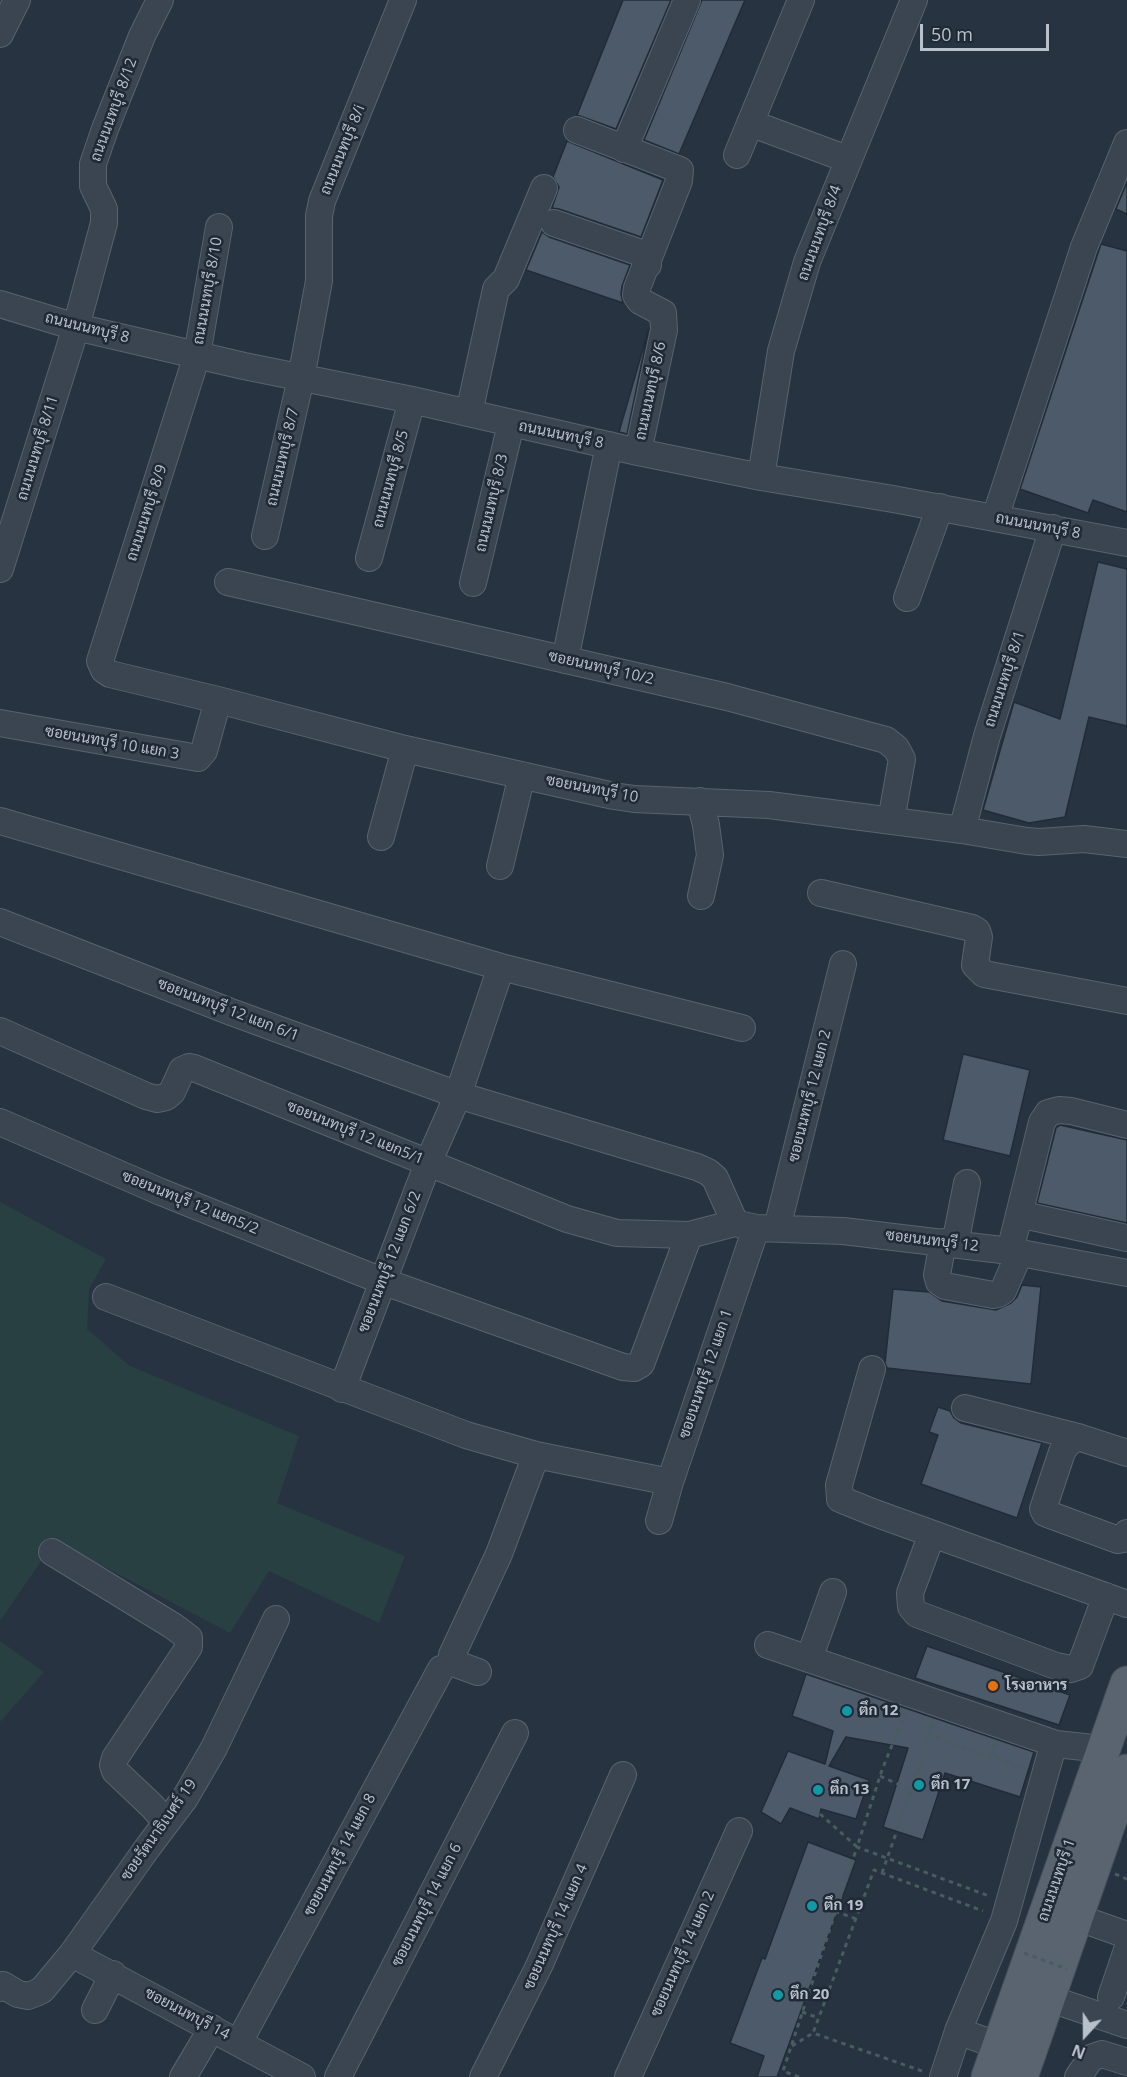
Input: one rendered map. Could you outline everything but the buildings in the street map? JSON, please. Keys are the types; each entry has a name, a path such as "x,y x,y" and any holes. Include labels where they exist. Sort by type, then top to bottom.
{"main road":[{"name":"ถนนนนทบุรี 1","path":"988,2077 1115,1760 1127,1683"},
{"name":"ถนนนนทบุรี 1","path":"1021,2077 1076,1917 1121,1806 1115,1760"}],"street":[{"path":"0,34 17,0"},
{"name":"ถนนนนทบุรี 8/12","path":"76,327 104,224 104,209 93,186 93,164 142,36 160,0"},
{"name":"ถนนนนทบุรี 8/i","path":"301,378 319,281 319,216 322,201 404,0"},
{"path":"624,149 687,0"},
{"path":"738,154 801,0"},
{"name":"ถนนนนทบุรี 8/4","path":"761,477 781,351 807,262 914,0"},
{"path":"750,123 848,159"},
{"path":"577,130 680,170 679,181 648,264"},
{"path":"995,518 1084,247 1127,143"},
{"path":"469,413 496,289 506,279 544,188"},
{"path":"554,223 641,253 648,264"},
{"name":"ถนนนนทบุรี 8/10","path":"197,355 219,227"},
{"name":"ถนนนนทบุรี 8/6","path":"638,452 664,330 663,314 640,301 636,295 648,264"},
{"name":"ถนนนนทบุรี 8","path":"0,304 76,327 638,452 761,477 940,507 1127,543"},
{"name":"ถนนนนทบุรี 8/11","path":"0,569 76,327"},
{"name":"ถนนนนทบุรี 8/9","path":"104,670 99,661 197,355"},
{"name":"ถนนนนทบุรี 8/7","path":"265,536 301,378"},
{"name":"ถนนนนทบุรี 8/5","path":"369,558 412,400"},
{"name":"ถนนนนทบุรี 8/3","path":"473,583 510,424"},
{"path":"565,660 609,445"},
{"path":"907,598 940,507"},
{"name":"ถนนนนทบุรี 8/1","path":"962,830 987,736 1053,528"},
{"name":"ซอยนนทบุรี 10/2","path":"228,582 727,697 889,741 902,759 891,821"},
{"name":"ซอยนนทบุรี 10","path":"104,670 110,674 218,699 405,749 634,799 769,805 1039,842 1084,839 1127,844"},
{"name":"ซอยนนทบุรี 10 แยก 3","path":"0,723 198,758 204,751 218,699"},
{"path":"381,837 405,749"},
{"path":"500,866 522,776"},
{"path":"700,801 710,855 701,896"},
{"path":"0,821 501,967 742,1028"},
{"path":"822,893 972,928 977,931 979,937 975,965 984,974 1127,1001"},
{"name":"ซอยนนทบุรี 12 แยก 6/1","path":"0,922 231,1012 458,1095 708,1172 756,1226"},
{"name":"ซอยนนทบุรี 12 แยก 2","path":"756,1226 843,964"},
{"name":"ซอยนนทบุรี 12 แยก 6/2","path":"342,1389 428,1163 458,1095 501,967"},
{"name":"ซอยนนทบุรี 12 แยก5/1","path":"0,1031 146,1096 158,1099 172,1092 182,1070 189,1067 194,1068 567,1219 617,1233 689,1235 756,1226"},
{"path":"967,1182 937,1275 939,1282 945,1286 998,1294 1003,1291 1015,1252 1019,1214 1042,1122 1048,1113 1059,1110 1071,1111 1127,1125"},
{"name":"ซอยนนทบุรี 12 แยก5/2","path":"0,1122 161,1192 382,1281 623,1367 634,1368 641,1364 689,1235"},
{"path":"1019,1214 1127,1238"},
{"name":"ซอยนนทบุรี 12","path":"756,1226 843,1231 949,1243 1015,1252 1127,1273"},
{"name":"ซอยนนทบุรี 12 แยก 1","path":"659,1521 756,1226"},
{"path":"106,1297 466,1435 536,1455 670,1482"},
{"path":"872,1369 839,1485 840,1498 864,1509 1116,1600 1080,1666 1071,1669 1056,1666 917,1614 911,1607 910,1593 932,1534"},
{"path":"965,1408 1078,1437 1127,1453"},
{"path":"1078,1437 1066,1444 1062,1452 1044,1509 1045,1513 1118,1540 1123,1539 1127,1533"},
{"path":"478,1672 453,1663 452,1655 499,1554 536,1455"},
{"path":"52,1552 189,1638 189,1647 115,1758 113,1765 115,1772 166,1822"},
{"path":"809,1659 833,1592"},
{"name":"ซอยรัตนาธิเบศร์ 19","path":"1,1985 18,1994 28,1996 36,1993 42,1990 72,1953 185,1798 214,1748 276,1619"},
{"path":"768,1645 1049,1741 1115,1760"},
{"name":"ซอยนนทบุรี 14 แยก 8","path":"239,2042 441,1669"},
{"name":"ซอยนนทบุรี 14 แยก 6","path":"338,2077 515,1733"},
{"path":"935,2075 958,2031 1004,1921 1051,1753 1049,1741"},
{"name":"ซอยนนทบุรี 14 แยก 4","path":"483,2077 539,1966 623,1775"},
{"name":"ซอยนนทบุรี 14 แยก 2","path":"628,2077 739,1830"},
{"path":"1076,1917 1121,1933 1127,1938"},
{"path":"1111,1996 1127,1950"},
{"name":"ซอยนนทบุรี 14","path":"72,1953 302,2077"},
{"path":"95,2010 113,1974"},
{"path":"1048,1998 1127,2025"},
{"path":"183,2077 212,2028"},
{"path":"958,2031 999,2046"},
{"path":"1078,2077 1091,2058 1102,2054 1127,2062"}],"path":[{"path":"799,2077 783,2071 790,2047 880,1776 912,1695"},
{"path":"882,1873 932,1726 930,1717"},
{"path":"928,1735 1030,1770 1049,1741"},
{"path":"880,1776 911,1790"},
{"path":"820,1814 857,1847 989,1896 980,1921"},
{"path":"790,2047 813,2033 874,1870 983,1911"},
{"path":"835,1911 856,1919"},
{"path":"1024,1953 1067,1969"},
{"path":"802,2012 819,2018"},
{"path":"813,2033 935,2075"}],"green space":[{"path":"0,1202 106,1259 89,1289 87,1329 130,1366 299,1436 277,1503 405,1556 379,1623 269,1571 230,1633 55,1541 0,1621"},
{"path":"0,1641 44,1672 0,1722"}],"place":[{"name":"โรงอาหาร","path":"993,1686"},
{"name":"ตึก 12","path":"847,1711"},
{"name":"ตึก 17","path":"919,1785"},
{"name":"ตึก 13","path":"818,1790"},
{"name":"ตึก 19","path":"812,1906"},
{"name":"ตึก 20","path":"778,1995"}]}
